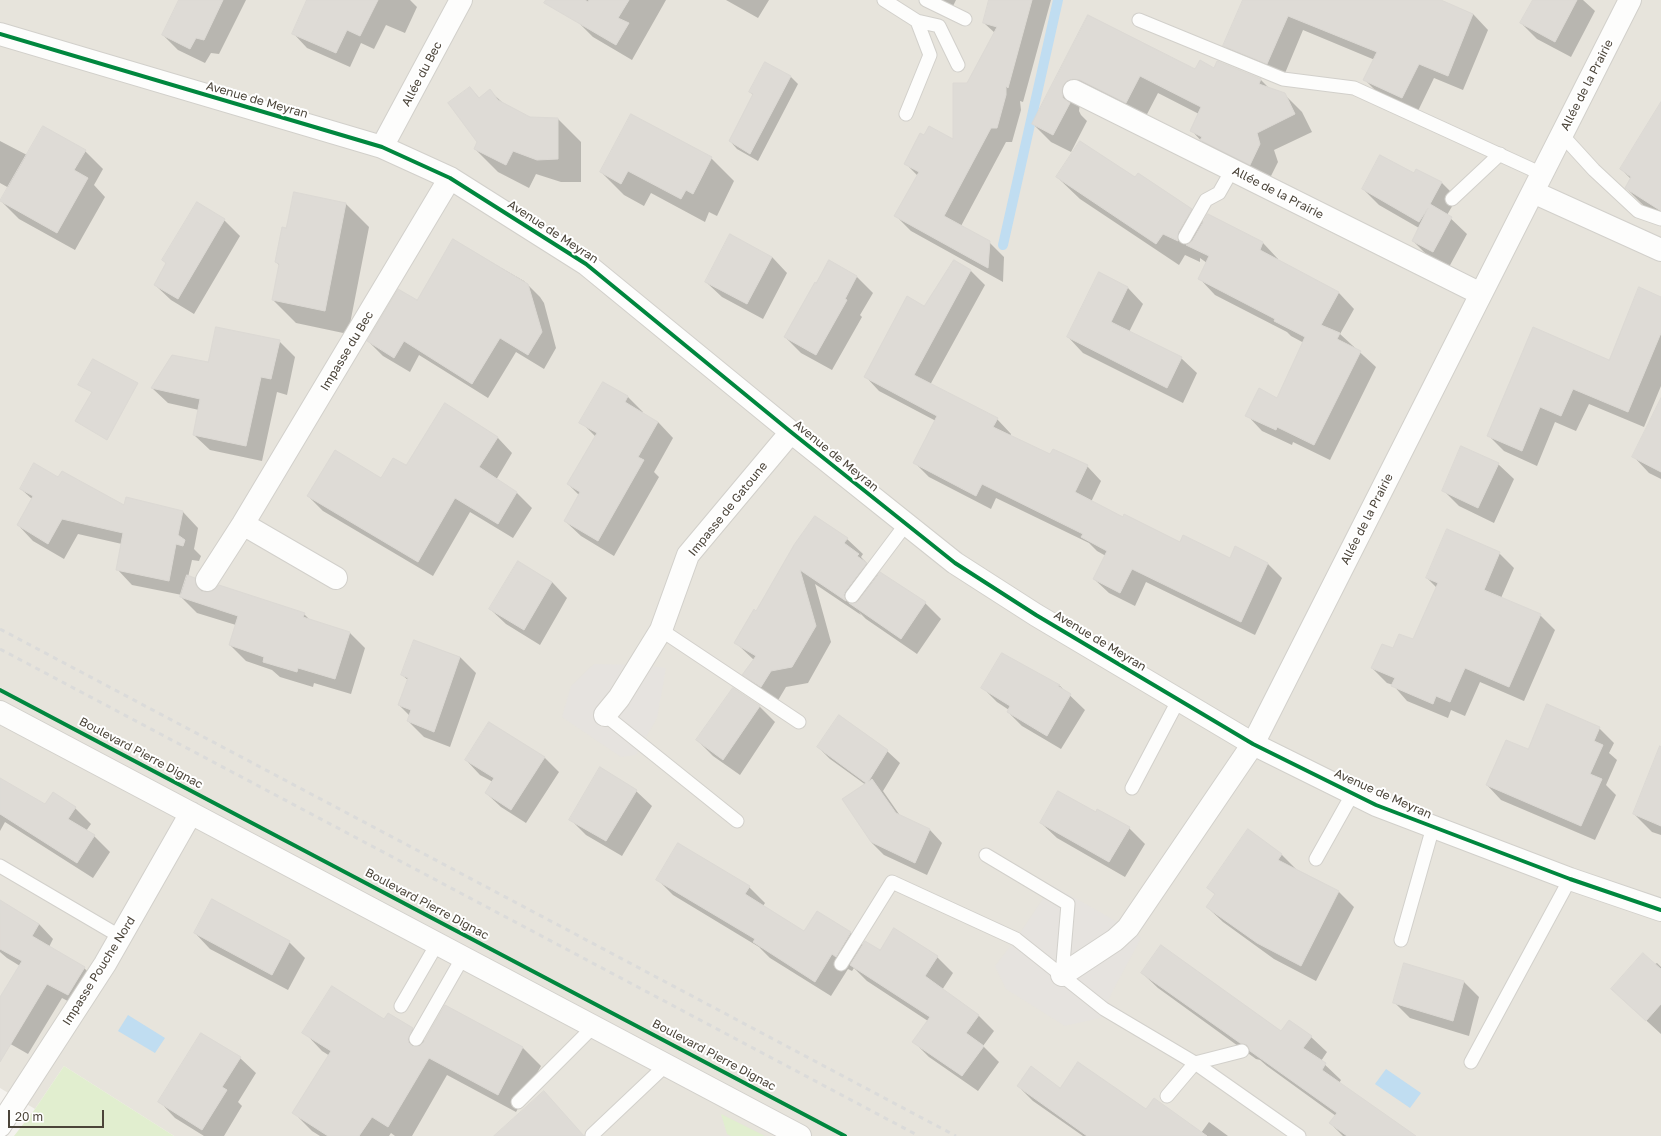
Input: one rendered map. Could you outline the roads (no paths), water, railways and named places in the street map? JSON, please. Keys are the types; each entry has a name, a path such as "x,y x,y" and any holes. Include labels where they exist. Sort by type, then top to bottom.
{"street":[{"name":"Allée du Bec","path":"382,147 461,0"},
{"name":"Allée de la Prairie","path":"1062,975 1115,940 1128,928 1254,744 1630,0"},
{"name":"Avenue de Meyran","path":"0,34 382,147 450,178 586,264 791,432 955,563 1036,615 1254,744 1352,793 1433,827 1570,879 1661,910"},
{"name":"Allée de la Prairie","path":"1074,91 1481,294"},
{"name":"Impasse du Bec","path":"206,580 243,524 450,178"},
{"path":"1537,183 1661,250"},
{"name":"Impasse de Gatoune","path":"605,716 620,698 661,630 688,555 791,432"},
{"path":"243,524 336,578"},
{"path":"0,712 800,1136"},
{"name":"Impasse Pouche Nord","path":"0,1126 105,964 191,813"}],"lane":[{"path":"884,0 918,21 939,26 958,65"},
{"path":"926,0 965,19"},
{"path":"1139,20 1283,80 1354,88 1500,154 1537,183"},
{"path":"906,114 930,55 918,21"},
{"path":"1562,135 1594,170 1638,211 1661,219"},
{"path":"1452,199 1500,154"},
{"path":"1185,237 1206,200 1218,193 1232,170"},
{"path":"852,596 906,524"},
{"path":"661,630 799,722"},
{"path":"1132,788 1179,700"},
{"path":"605,716 738,821"},
{"path":"1316,859 1352,793"},
{"path":"1401,940 1433,827"},
{"path":"986,855 1068,904 1062,975"},
{"path":"0,866 121,937"},
{"path":"1471,1062 1570,879"},
{"path":"841,964 892,882 1016,939 1104,1009 1195,1063 1299,1136"},
{"path":"401,1006 437,944"},
{"path":"416,1038 463,957"},
{"path":"518,1102 594,1026"},
{"path":"1167,1096 1195,1063 1242,1051"},
{"path":"592,1135 666,1065"}],"water":[{"path":"128,1015 165,1038 155,1053 118,1031"},
{"path":"1386,1069 1421,1093 1410,1108 1375,1084"}],"waterway":[{"path":"1003,245 1058,0"}],"railway":[{"path":"0,629 956,1136"},
{"path":"0,649 919,1136"}]}
